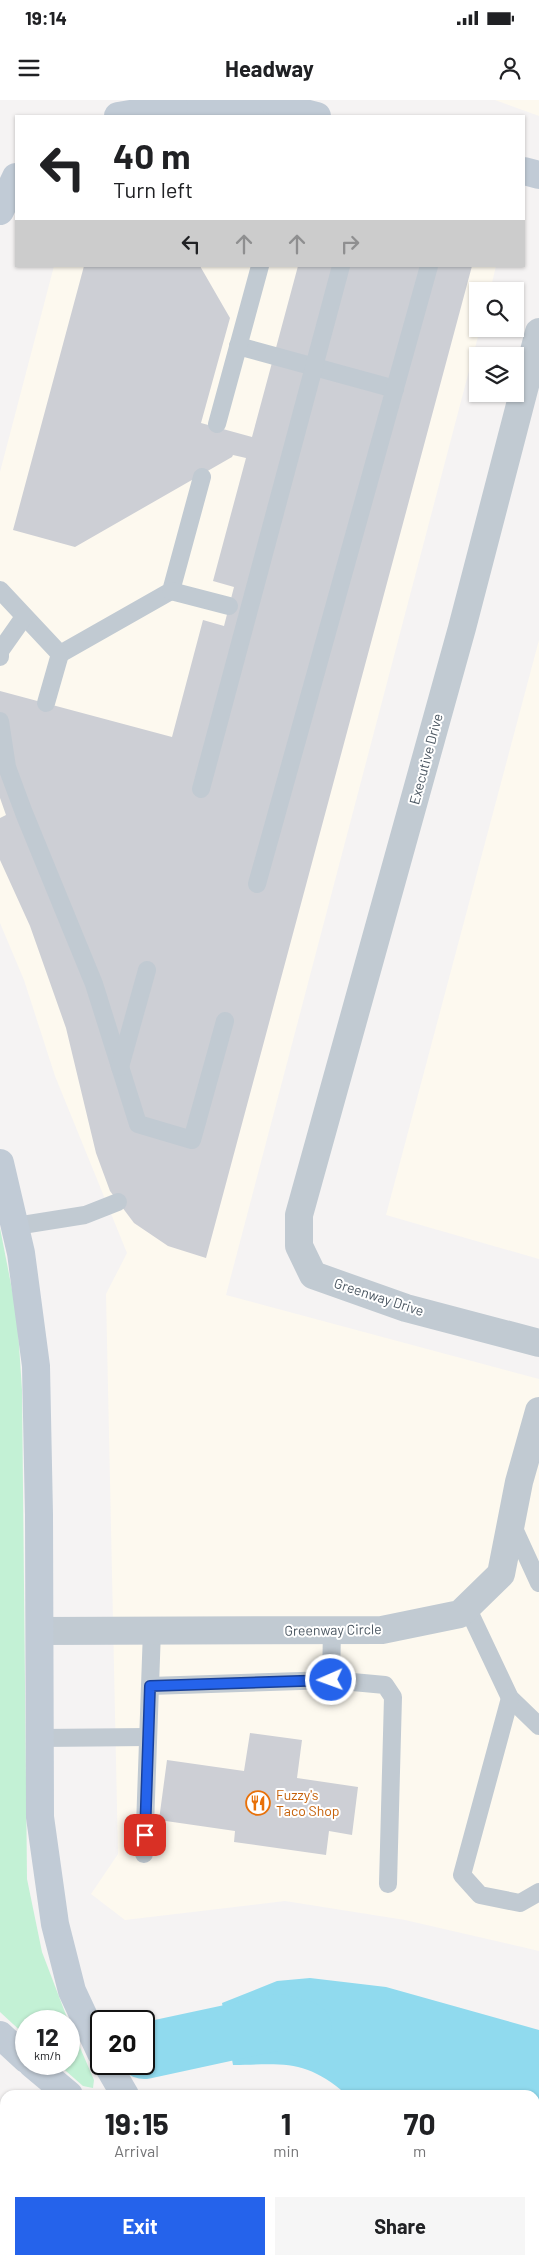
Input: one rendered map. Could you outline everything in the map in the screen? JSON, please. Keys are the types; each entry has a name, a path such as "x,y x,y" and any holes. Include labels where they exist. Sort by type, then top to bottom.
{"main road":[{"path":"122,115 163,104 283,108 313,115"},
{"path":"525,171 539,175"},
{"path":"0,211 15,179"},
{"path":"0,1163 22,1254 36,1366 40,1631 40,1818 55,1924 72,1991 90,2029"},
{"path":"0,2035 15,2049"},
{"path":"45,2075 63,2090"},
{"path":"113,2075 122,2090"}],"street":[{"name":"Executive Drive","path":"309,1184 459,637 539,332"},
{"name":"Greenway Drive","path":"309,1184 298,1215 299,1246 313,1275 406,1308 539,1343"},
{"name":"Greenway Circle","path":"40,1631 382,1630 460,1614 501,1574 511,1522 537,1428"}],"lane":[{"path":"217,424 260,267"},
{"path":"202,789 341,267"},
{"path":"257,884 429,267"},
{"path":"238,346 395,389"},
{"path":"171,591 202,477"},
{"path":"0,590 60,654"},
{"path":"46,703 60,654 171,591 229,606"},
{"path":"0,657 0,652 24,617"},
{"path":"0,721 8,767 24,813 94,984 138,1124 192,1140 225,1021"},
{"path":"120,1067 147,970"},
{"path":"16,1226 84,1215 118,1202"},
{"path":"511,1522 539,1583"},
{"path":"468,1607 510,1698 539,1726"},
{"path":"144,1854 152,1630"},
{"path":"331,1680 332,1630"},
{"path":"150,1686 331,1680 385,1685 393,1697 388,1884"},
{"path":"510,1698 462,1875 480,1895 520,1903 539,1892"},
{"path":"40,1738 148,1737"}],"shaded area":[{"path":"495,100 539,100 539,116"},
{"path":"54,267 496,267 492,282 469,282 469,337 478,337 475,347 469,347 469,371 226,1295 539,1379 539,1951 405,1920 285,1901 125,1920 91,1894 118,1854 106,1294 127,1253 55,1076 24,980 0,923 0,472"},
{"path":"539,640 539,1259 386,1215"}],"green space":[{"path":"0,1228 17,1315 22,1390 27,1879 42,1952 65,2010 15,2010 15,2026 0,2012"},
{"path":"80,2048 90,2075 94,2080 93,2088 83,2086 70,2075 80,2075"}],"water":[{"path":"310,1978 386,1987 539,2030 539,2090 341,2090 307,2069 267,2064 233,2065 222,2003 277,1981"}],"building":[{"path":"84,267 201,267 230,318 201,423 252,437 298,267 472,267 206,1258 168,1246 134,1223 110,1191 96,1153 66,1028 30,926 0,860 0,818 6,815 0,798 0,691 172,737 203,620 224,626 234,587 213,581 246,458 233,455 75,547 13,530"},
{"name":"Fuzzy's Taco Shop","path":"250,1733 302,1740 297,1778 358,1787 352,1835 329,1831 326,1855 234,1842 235,1831 159,1820 167,1760 244,1771"}],"waterway":[{"path":"155,2049 279,2022 304,2029"}],"place":[{"name":"Fuzzy's Taco Shop","path":"258,1803"}],"route":[{"path":"145,1835 150,1686 331,1680"}]}
